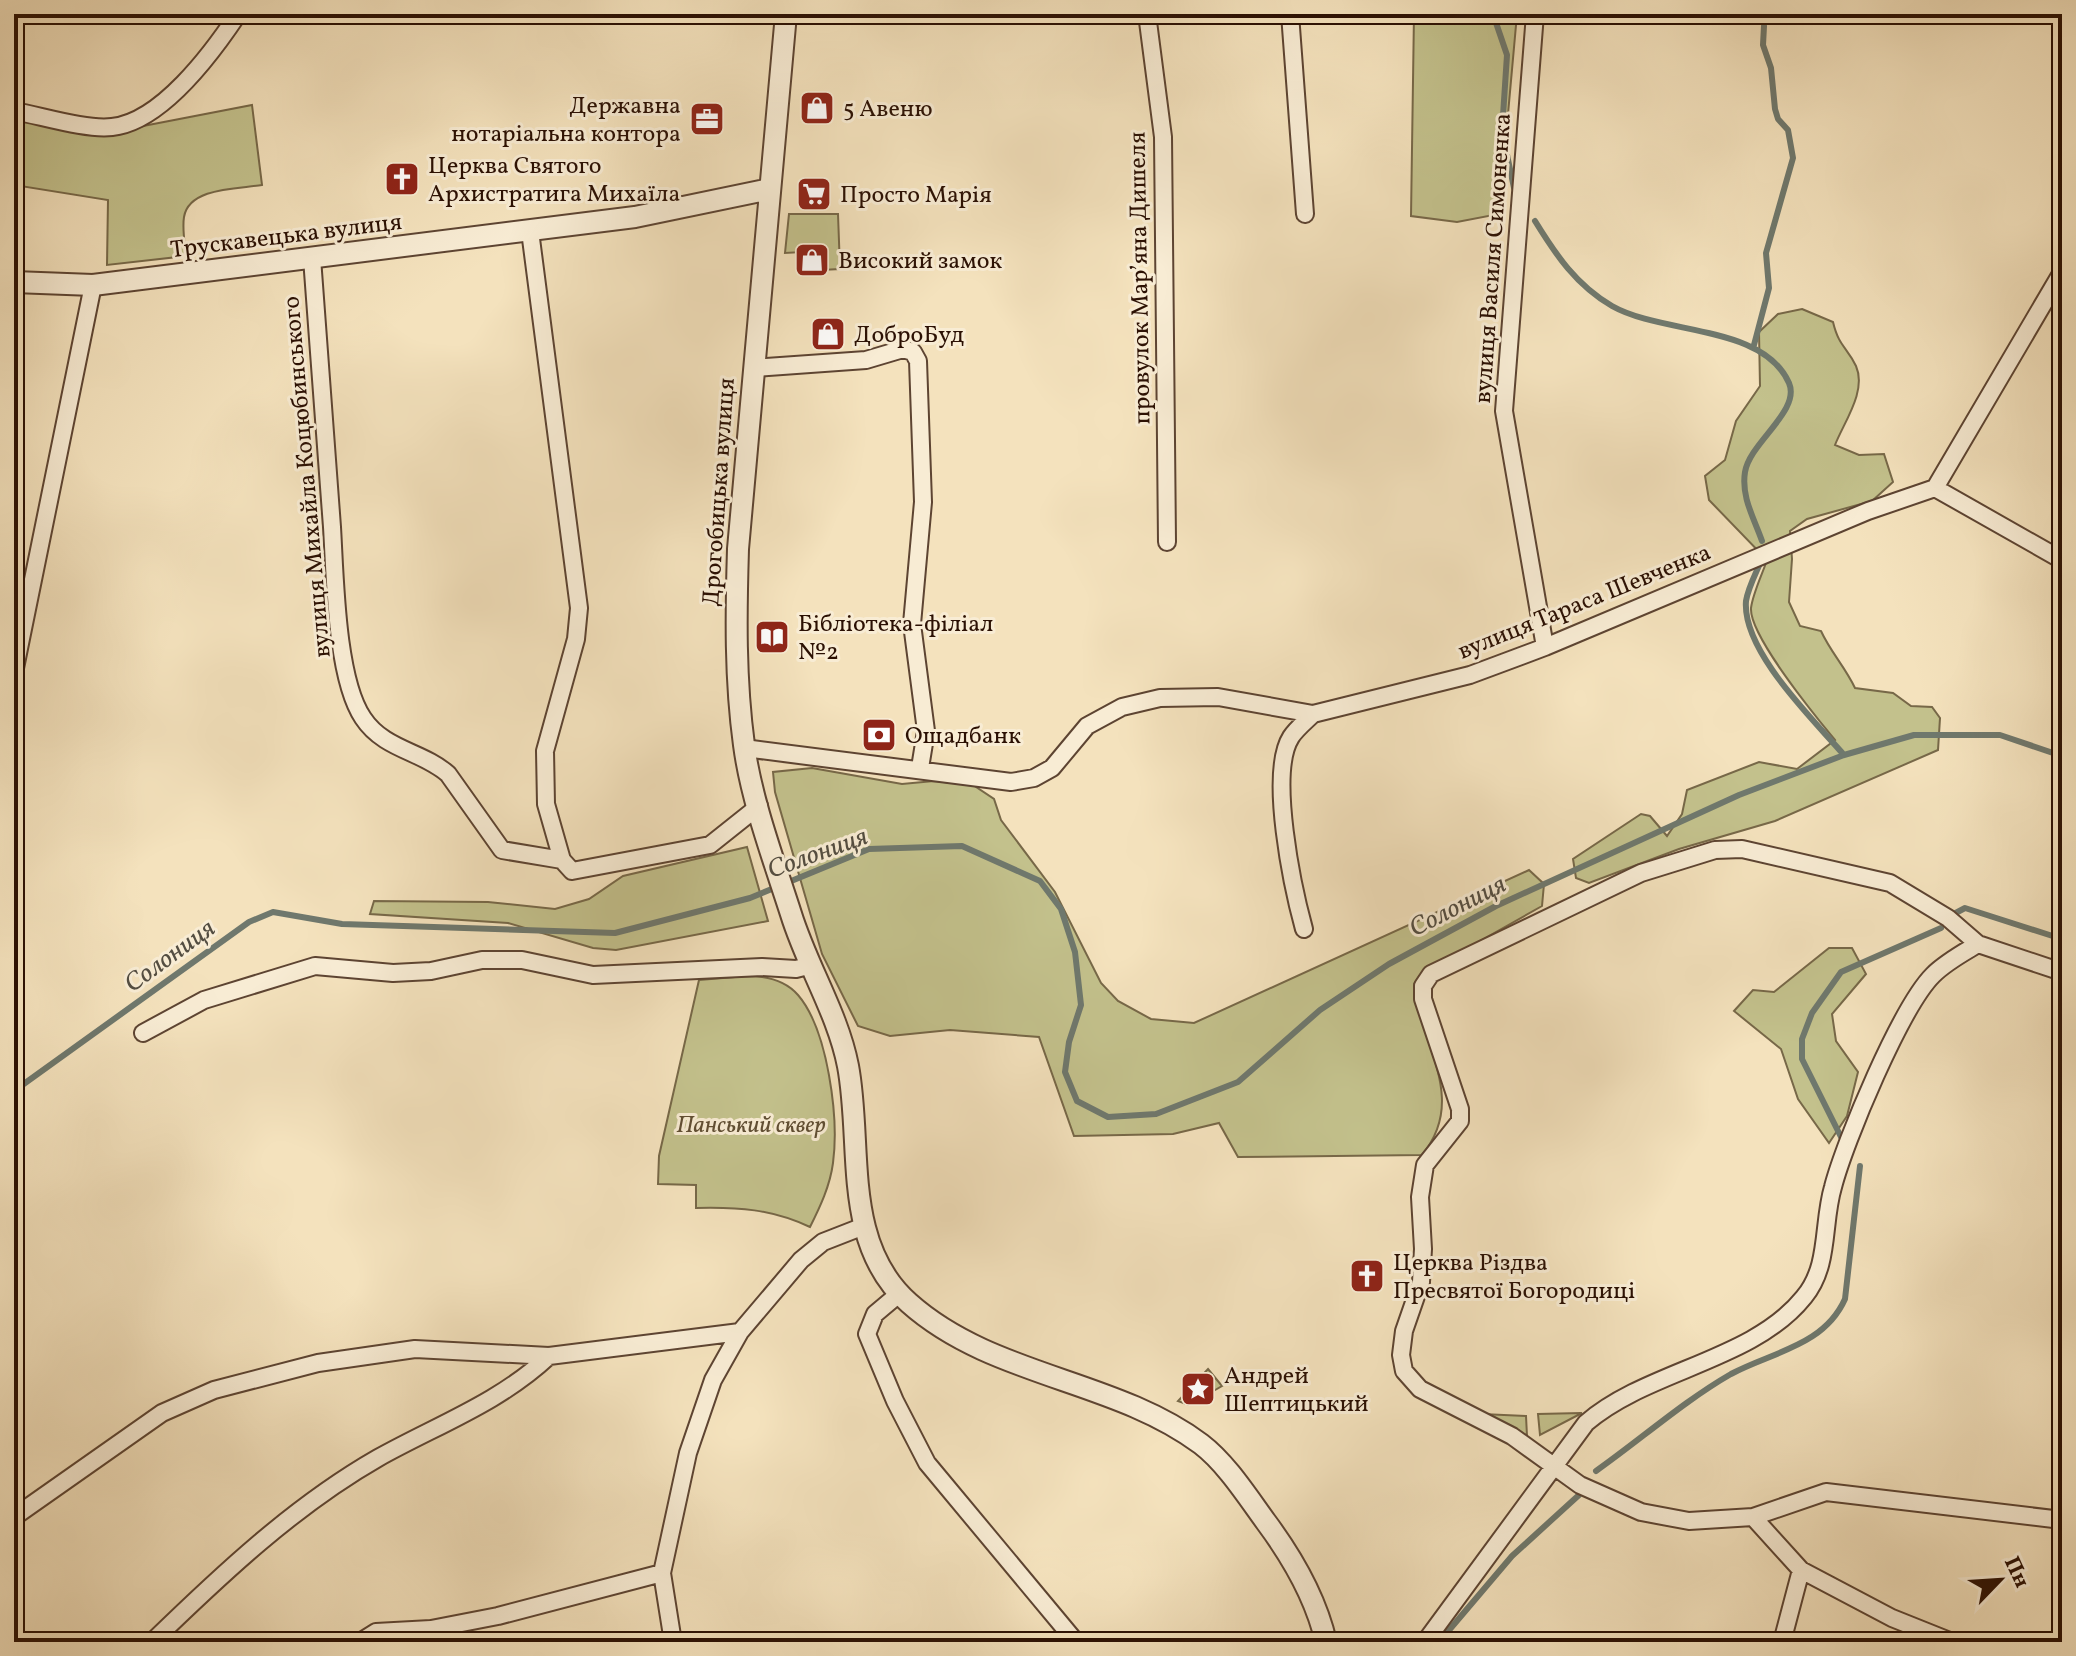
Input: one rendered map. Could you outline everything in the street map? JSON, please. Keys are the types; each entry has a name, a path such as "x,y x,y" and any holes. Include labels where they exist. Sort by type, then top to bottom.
{"street":[{"path":"14,111 108,128 132,124 208,59 238,14"},
{"name":"Дрогобицька вулиця","path":"786,14 753,368 735,631 744,748 759,806 808,966 835,1025 848,1064 854,1114 855,1167 864,1226 878,1259 900,1293 931,1319 970,1342 1052,1379 1155,1418 1202,1445 1243,1491 1277,1538 1300,1576 1322,1623 1326,1642"},
{"name":"провулок Марʼяна Дишеля","path":"1147,14 1163,137 1167,542"},
{"path":"1290,14 1305,214"},
{"name":"вулиця Василя Симоненка","path":"1535,14 1504,411 1508,454 1545,647"},
{"name":"Трускавецька вулиця","path":"14,282 93,285 635,217 770,189"},
{"path":"530,231 579,608 570,666 554,708 545,751 546,804 562,860"},
{"name":"вулиця Михайла Коцюбинського","path":"312,258 338,612 347,676 361,717 378,736 437,764 448,774 470,801 495,845 514,854 562,860 572,871 710,845 759,806"},
{"path":"2062,272 1935,488 2062,560"},
{"path":"14,673 93,285"},
{"path":"753,368 866,360 903,349 913,352 918,361 923,502 912,624 926,731 920,768"},
{"name":"вулиця Тараса Шевченка","path":"744,748 1011,782 1034,778 1052,768 1087,726 1107,713 1160,698 1218,697 1313,714 1470,675 1545,647 1868,511 1935,488"},
{"path":"1304,929 1291,884 1283,812 1284,769 1289,738 1313,714"},
{"path":"2062,972 1978,944 1948,918 1890,883 1742,849 1715,850 1641,873 1431,974 1423,986 1423,999 1460,1109 1460,1121 1425,1165 1420,1197 1421,1282 1404,1331 1401,1355 1404,1371 1420,1389 1512,1436 1580,1485 1641,1512 1689,1521 1753,1517 1826,1492 2062,1520"},
{"path":"1425,1642 1552,1467 1598,1412 1770,1328 1806,1296 1818,1273 1824,1251 1833,1187 1885,1060 1913,1002 1932,976 1978,944"},
{"path":"143,1033 204,1000 315,966 393,973 431,971 482,960 522,960 593,975 762,967 796,969 808,966"},
{"path":"673,1642 662,1573 688,1453 713,1380 740,1332 801,1260 823,1242 864,1226"},
{"path":"900,1293 875,1314 867,1334 895,1401 927,1463 1076,1642"},
{"path":"14,1517 162,1413 214,1390 318,1363 415,1349 549,1356 740,1332"},
{"path":"152,1642 218,1578 308,1505 377,1459 455,1421 520,1383 549,1356"},
{"path":"1753,1517 1801,1570 1892,1618 1952,1642"},
{"path":"1782,1642 1801,1570"},
{"path":"360,1642 376,1632 427,1635 662,1573"}],"green space":[{"path":"1414,14 1517,14 1499,214 1457,222 1411,216"},
{"path":"252,105 262,185 216,191 195,200 184,217 186,256 107,265 108,200 14,185 14,119 107,133"},
{"path":"789,214 838,214 840,269 821,270 820,251 785,253"},
{"path":"1802,309 1833,322 1859,376 1857,396 1835,445 1859,455 1884,454 1893,482 1872,501 1807,519 1790,531 1789,602 1800,626 1821,631 1855,688 1893,693 1911,706 1932,707 1940,718 1938,750 1775,821 1679,849 1589,883 1576,878 1573,859 1641,814 1650,816 1667,836 1682,814 1687,790 1759,762 1797,769 1835,740 1785,676 1761,637 1751,608 1767,560 1709,500 1705,476 1725,460 1736,421 1760,386 1759,332 1778,314"},
{"path":"812,768 902,784 934,781 973,785 994,799 1001,820 1055,892 1101,983 1118,1001 1151,1019 1194,1023 1529,870 1544,884 1542,906 1420,975 1414,984 1441,1091 1441,1113 1435,1134 1422,1155 1238,1157 1219,1123 1173,1134 1074,1136 1039,1037 950,1030 890,1036 858,1026 822,954 775,792 773,772"},
{"path":"747,847 768,921 616,950 593,948 508,923 370,914 374,901 488,902 555,909 589,899 623,876"},
{"path":"1829,948 1852,948 1866,974 1832,1014 1836,1041 1858,1072 1847,1116 1829,1143 1798,1099 1781,1049 1734,1011 1753,990 1774,992"},
{"name":"Панський сквер","path":"747,976 775,980 793,990 808,1010 824,1052 834,1123 833,1163 827,1188 810,1227 754,1210 696,1208 696,1185 658,1184 659,1156 699,980"},
{"path":"1208,1369 1222,1386 1189,1405 1178,1401"},
{"path":"1582,1413 1540,1435 1538,1414"},
{"path":"1482,1414 1526,1416 1527,1436"}],"waterway":[{"path":"1493,14 1507,55 1502,131 1514,188"},
{"path":"1754,345 1769,288 1766,253 1793,158 1788,130 1778,119 1775,109 1771,68 1763,45 1764,26"},
{"path":"1535,221 1577,279 1612,306 1658,322 1735,340 1758,350 1776,364 1789,383 1791,394 1782,416 1749,461 1744,481 1749,507 1762,541"},
{"path":"1761,561 1746,601 1755,641 1798,704 1844,755"},
{"name":"Солониця","path":"14,1091 249,922 273,912 342,924 615,933 750,898 869,849 962,846 1040,881 1061,909 1075,952 1081,1005 1069,1042 1065,1072 1077,1101 1108,1117 1156,1114 1238,1082 1320,1010 1389,964 1496,906 1739,795 1844,755 1914,735 2000,735 2062,756"},
{"path":"1950,916 1965,908 2062,939"},
{"path":"1843,1141 1802,1059 1802,1039 1812,1013 1841,972 1941,928"},
{"path":"1596,1471 1714,1385 1747,1366 1811,1338 1836,1315 1845,1299 1860,1166"},
{"path":"1439,1642 1512,1556 1579,1495"}],"place":[{"name":"5 Авеню","path":"817,108"},
{"name":"Державна нотаріальна контора","path":"707,119"},
{"name":"Церква Святого Архистратига Михаїла","path":"402,179"},
{"name":"Просто Марія","path":"814,194"},
{"name":"Високий замок","path":"812,260"},
{"name":"ДоброБуд","path":"828,334"},
{"name":"Бібліотека-філіал №2","path":"772,637"},
{"name":"Ощадбанк","path":"879,735"},
{"name":"Церква Різдва Пресвятої Богородиці","path":"1367,1276"},
{"name":"Андрей Шептицький","path":"1198,1389"}]}
